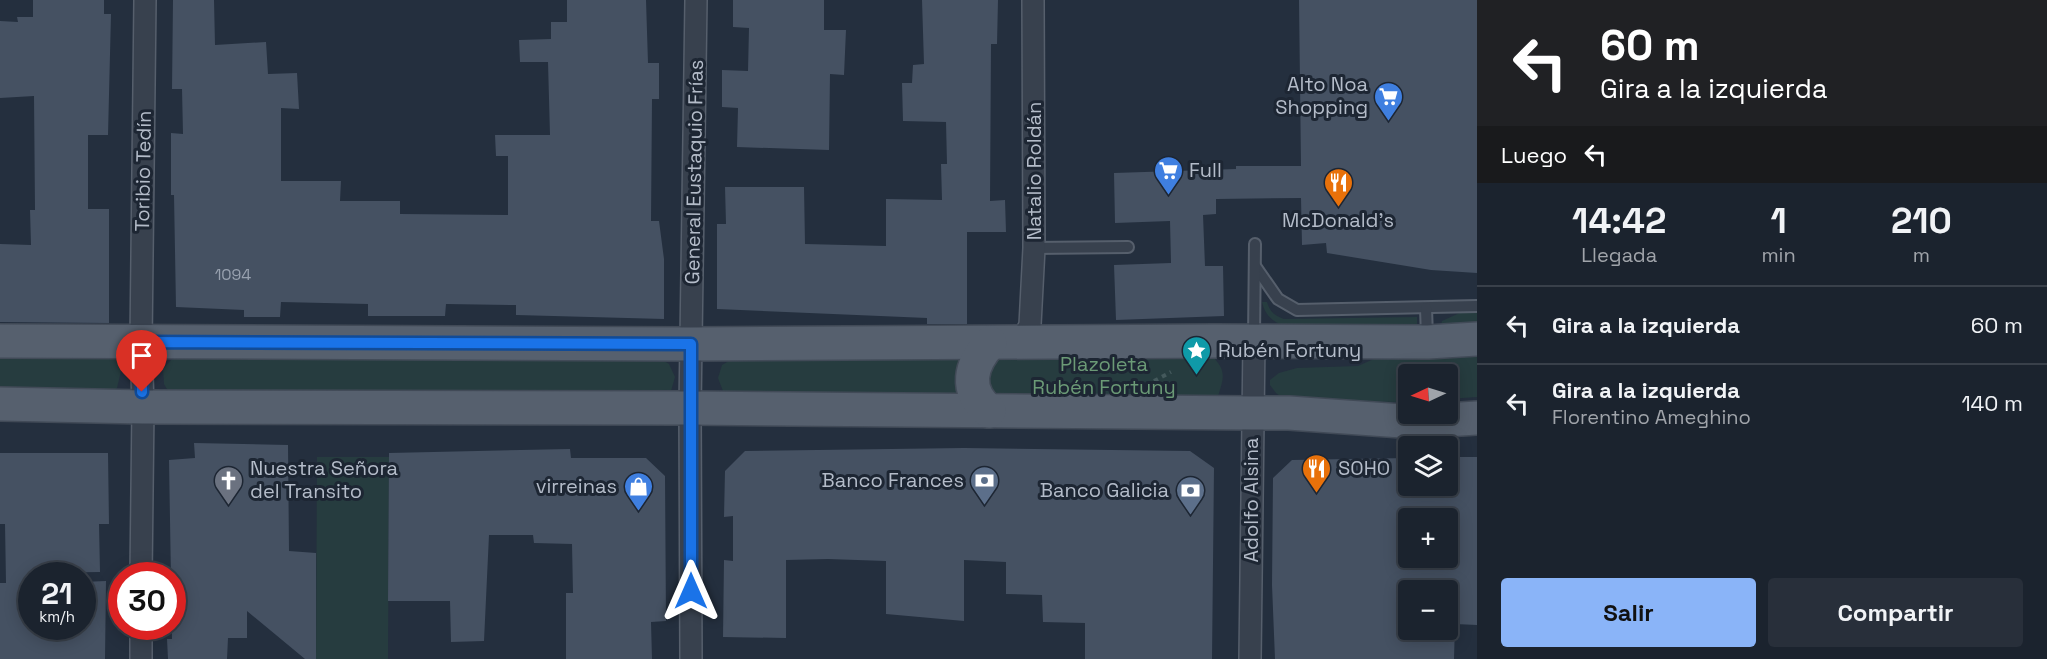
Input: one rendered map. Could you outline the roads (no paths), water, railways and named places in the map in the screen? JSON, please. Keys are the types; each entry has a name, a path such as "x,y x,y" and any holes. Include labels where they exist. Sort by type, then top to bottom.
{"main road":[{"path":"0,341 691,344 1428,342 1477,339"},
{"path":"989,411 978,402 972,378 982,352 1006,342"},
{"path":"0,404 143,407 690,408 1290,413 1416,422 1477,418"}],"street":[{"name":"Toribio Tedín","path":"141,562 145,0"},
{"name":"General Eustaquio Frías","path":"691,659 690,408 696,0"},
{"name":"Natalio Roldán","path":"1006,342 1030,325 1034,248 1034,0"},
{"name":"Adolfo Alsina","path":"1250,659 1254,341"},
{"path":"141,640 141,659"}],"lane":[{"path":"1254,341 1255,244"},
{"path":"1034,248 1128,247"},
{"path":"1255,266 1278,298 1297,310 1477,306"},
{"path":"1426,308 1428,342"}],"place":[{"name":"Alto Noa Shopping","path":"1389,122"},
{"name":"Full","path":"1168,196"},
{"name":"McDonald's","path":"1338,208"},
{"name":"Rubén Fortuny","path":"1197,376"},
{"name":"SOHO","path":"1317,494"},
{"name":"Nuestra Señora del Transito","path":"229,506"},
{"name":"Banco Frances","path":"985,506"},
{"name":"virreinas","path":"638,512"},
{"name":"Banco Galicia","path":"1190,516"}],"park label":[{"name":"Plazoleta Rubén Fortuny","path":"1104,376"}]}
